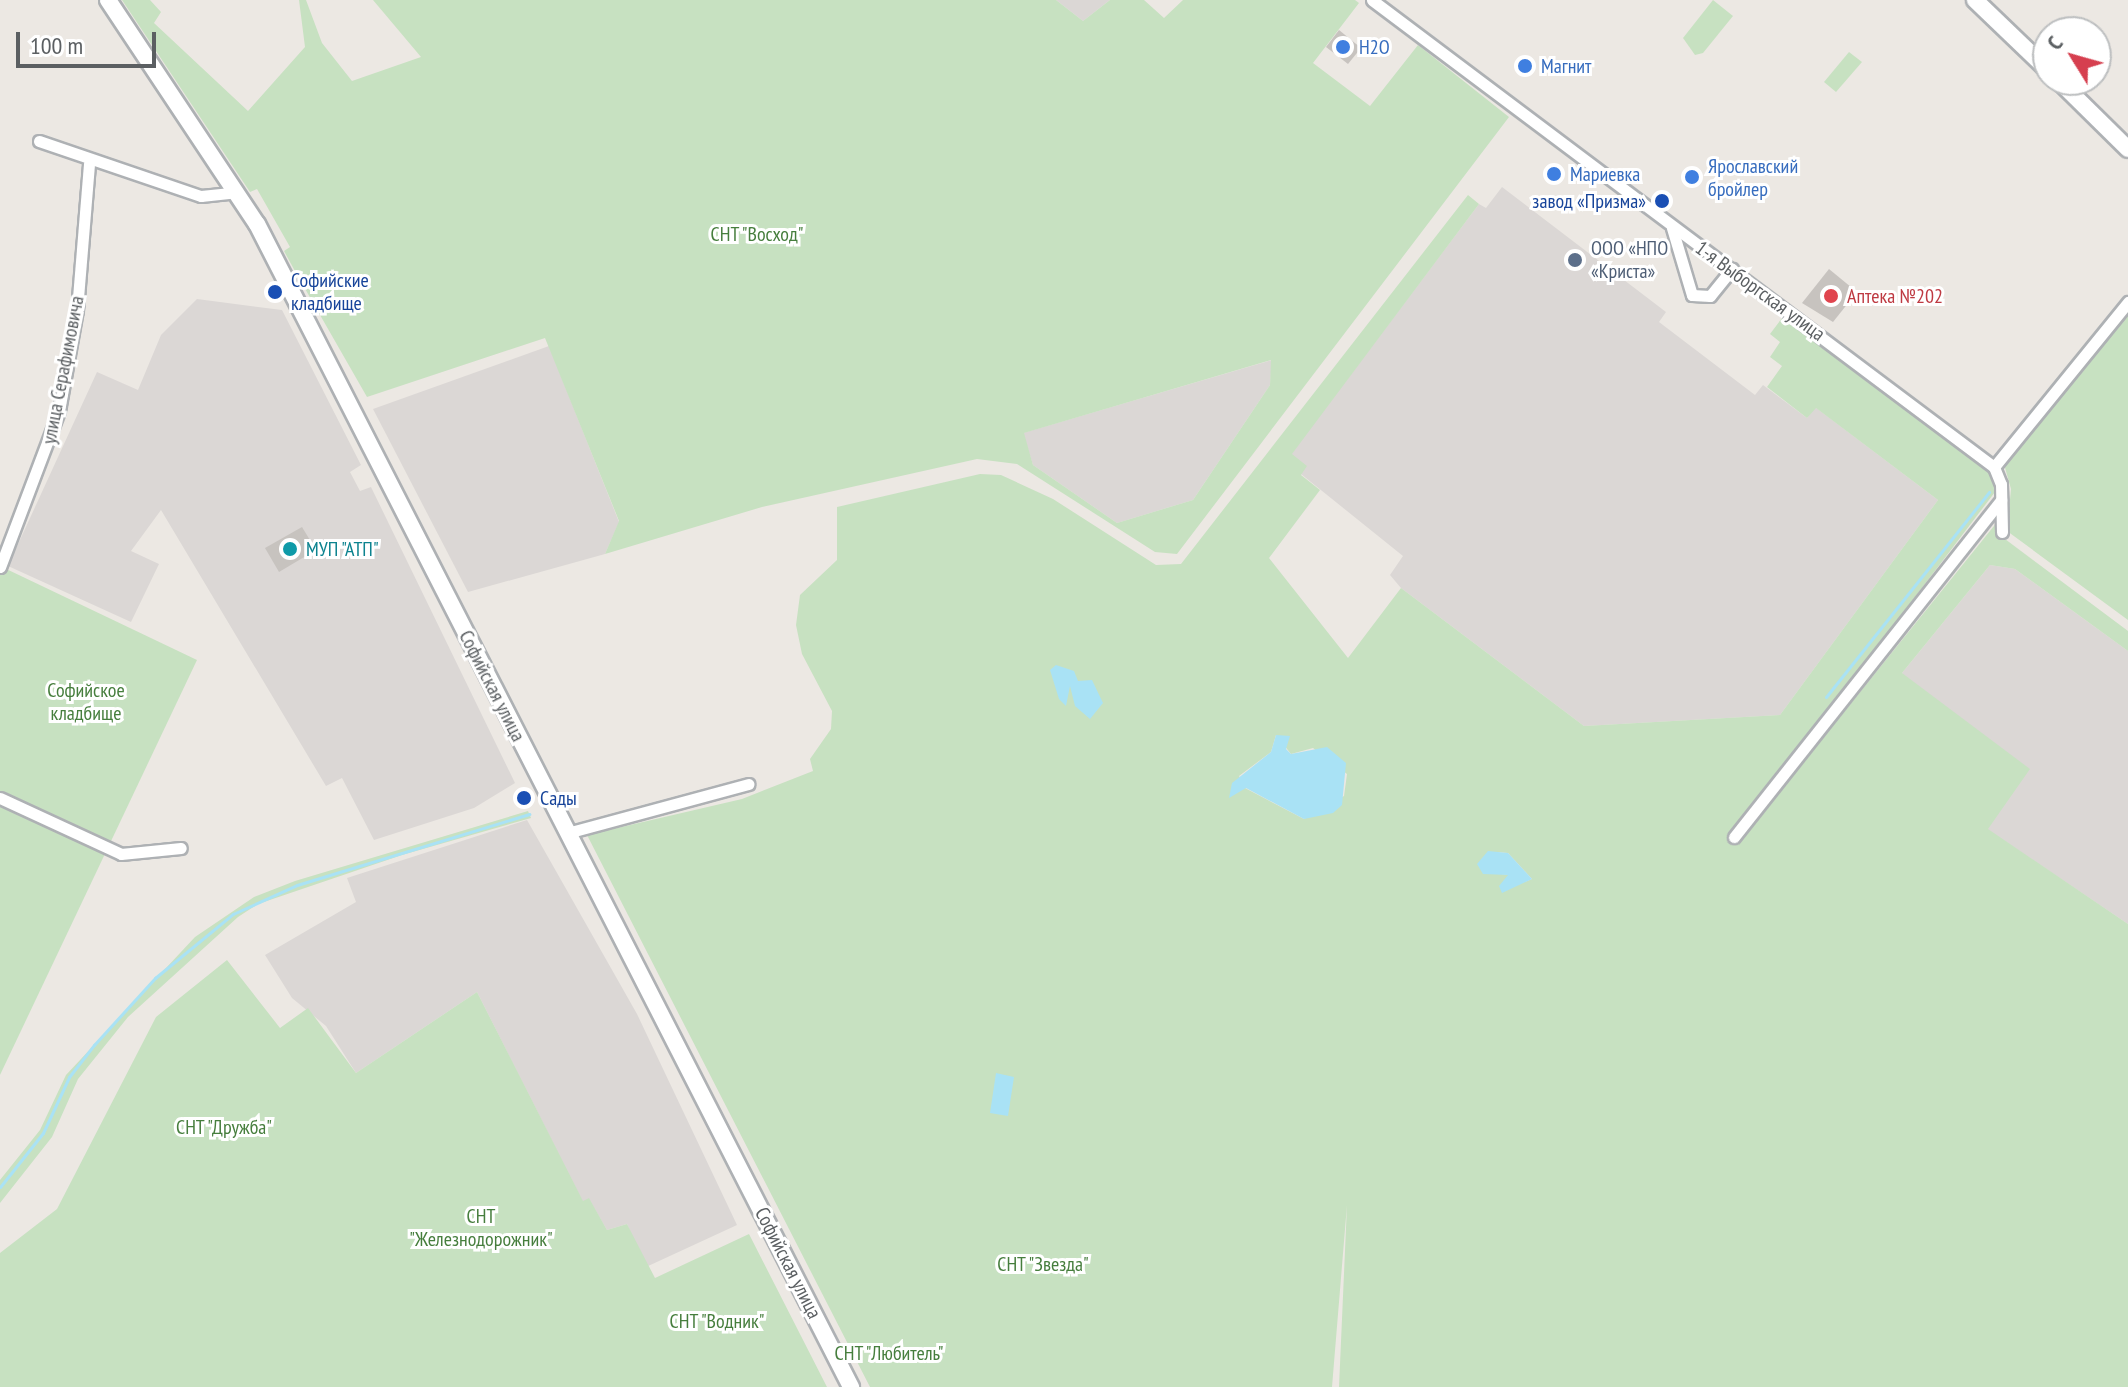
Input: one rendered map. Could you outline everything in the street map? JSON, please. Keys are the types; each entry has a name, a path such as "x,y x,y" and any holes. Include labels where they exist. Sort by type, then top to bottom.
{"main road":[{"name":"Софийская улица","path":"108,0 238,192 851,1387"},
{"path":"1975,0 2032,55"},
{"path":"2074,96 2128,149"}],"street":[{"name":"1-я Выборгская улица","path":"1372,0 1994,467"},
{"path":"39,141 89,163 119,165 201,196 238,192"},
{"name":"улица Серафимовича","path":"0,567 59,411 77,310 89,163"},
{"path":"1666,222 1678,240 1684,286 1692,295 1710,296 1732,269"},
{"path":"2002,532 2001,500 1994,467 2128,302"},
{"path":"1734,837 2001,500"},
{"path":"567,833 749,784"},
{"path":"0,798 121,854 181,848"}],"shaded area":[{"path":"1056,0 1110,0 1083,21"},
{"path":"1502,187 1666,312 1659,322 1755,395 1763,385 1807,418 1815,407 1938,500 1780,715 1584,726 1401,588 1390,575 1403,556 1301,474 1291,454 1479,204 1486,208"},
{"path":"197,299 282,310 361,465 350,472 360,491 371,487 515,783 474,808 374,840 342,778 326,786 161,510 131,551 159,564 131,622 8,566 97,372 138,390 161,335"},
{"path":"549,346 619,522 605,554 468,592 373,409"},
{"path":"1272,360 1270,385 1193,500 1117,523 1033,465 1023,433"},
{"path":"1990,565 2015,569 2128,651 2128,924 1987,829 1902,673"},
{"path":"527,820 637,1014 737,1225 646,1267 627,1224 607,1230 589,1199 583,1202 477,992 356,1073 326,1026 292,998 265,955 356,902 347,878"}],"green space":[{"name":"СНТ \"Восход\"","path":"122,0 150,0 161,12 154,23 248,111 305,47 299,0 306,0 322,43 352,81 421,57 373,0 1056,0 1083,21 1110,0 1144,0 1164,18 1183,0 1355,0 1359,3 1313,63 1370,106 1418,45 1509,117 1177,554 1155,552 1017,464 977,459 762,507 605,554 619,521 545,338 367,397 284,251 290,247 257,189 250,192","holes":["1271,360 1270,385 1193,500 1117,523 1033,465 1024,433"]},
{"path":"1713,0 1733,16 1703,53 1695,55 1683,38"},
{"path":"1849,52 1862,62 1836,92 1824,82"},
{"path":"1468,195 1479,204 1292,454 1307,466 1301,475 1320,490 1269,558 1348,658 1401,588 1584,726 1780,715 1938,500 1816,408 1807,418 1767,387 1782,366 1770,357 1780,342 1770,334 1785,314 1979,462 1992,474 1995,492 1729,841 1735,845 1744,836 1998,521 2001,536 2128,631 2128,651 2015,569 1990,565 1902,673 2030,769 1988,829 2128,924 2128,1387 1339,1387 1347,1205 1332,1387 870,1387 587,835 742,799 813,771 810,759 831,729 832,711 802,654 796,625 800,595 837,560 837,507 980,474 1001,475 1053,499 1156,565 1181,564","holes":["1276,735 1291,754 1313,748 1347,774 1344,796 1304,819 1245,788 1239,776 1271,752","1496,852 1508,853 1532,879 1509,888 1508,875 1482,871"]},
{"path":"2128,307 2128,620 2007,531 2011,489 2004,464"},
{"name":"Софийское кладбище","path":"0,566 197,660 0,1075"},
{"path":"528,811 531,818 402,855 258,904 238,917 128,1017 78,1079 52,1137 0,1203 0,1180 40,1130 66,1075 195,937 254,897 295,881"},
{"path":"227,960 280,1028 308,1008 356,1073 477,992 583,1201 589,1198 607,1230 627,1224 655,1278 749,1234 827,1387 0,1387 0,1253 57,1209 156,1017"}],"water":[{"path":"1056,665 1074,671 1078,681 1092,680 1103,703 1090,719 1075,706 1070,686 1066,706 1059,699 1050,670"},
{"path":"1276,735 1290,736 1286,749 1291,754 1327,747 1346,763 1342,805 1333,813 1304,819 1246,788 1229,798 1232,783 1271,752"},
{"path":"1488,851 1508,853 1532,879 1502,893 1499,886 1508,875 1483,874 1477,864"},
{"path":"996,1073 1014,1077 1008,1116 990,1113"}],"building":[{"name":"H2O","path":"1339,30 1361,48 1348,64 1326,47"},
{"name":"Аптека №202","path":"1829,269 1857,292 1833,322 1802,303"},
{"name":"МУП \"АТП\"","path":"302,527 316,550 279,572 265,548"}],"waterway":[{"path":"1826,697 1989,492"},
{"path":"0,1187 43,1133 69,1077 94,1045 155,978 233,914 297,885 529,814"}],"place":[{"name":"H2O","path":"1343,47"},
{"name":"Магнит","path":"1525,66"},
{"name":"Мариевка","path":"1554,174"},
{"name":"Ярославский бройлер","path":"1692,177"},
{"name":"завод «Призма»","path":"1662,201"},
{"name":"ООО «НПО «Криста»","path":"1575,260"},
{"name":"Софийские кладбище","path":"275,292"},
{"name":"Аптека №202","path":"1831,296"},
{"name":"МУП \"АТП\"","path":"290,549"},
{"name":"Сады","path":"524,798"}],"park label":[{"name":"СНТ \"Дружба\"","path":"224,1127"},
{"name":"СНТ \"Железнодорожник\"","path":"481,1228"},
{"name":"СНТ \"Звезда\"","path":"1043,1264"},
{"name":"СНТ \"Водник\"","path":"717,1321"},
{"name":"СНТ \"Любитель\"","path":"889,1353"}]}
